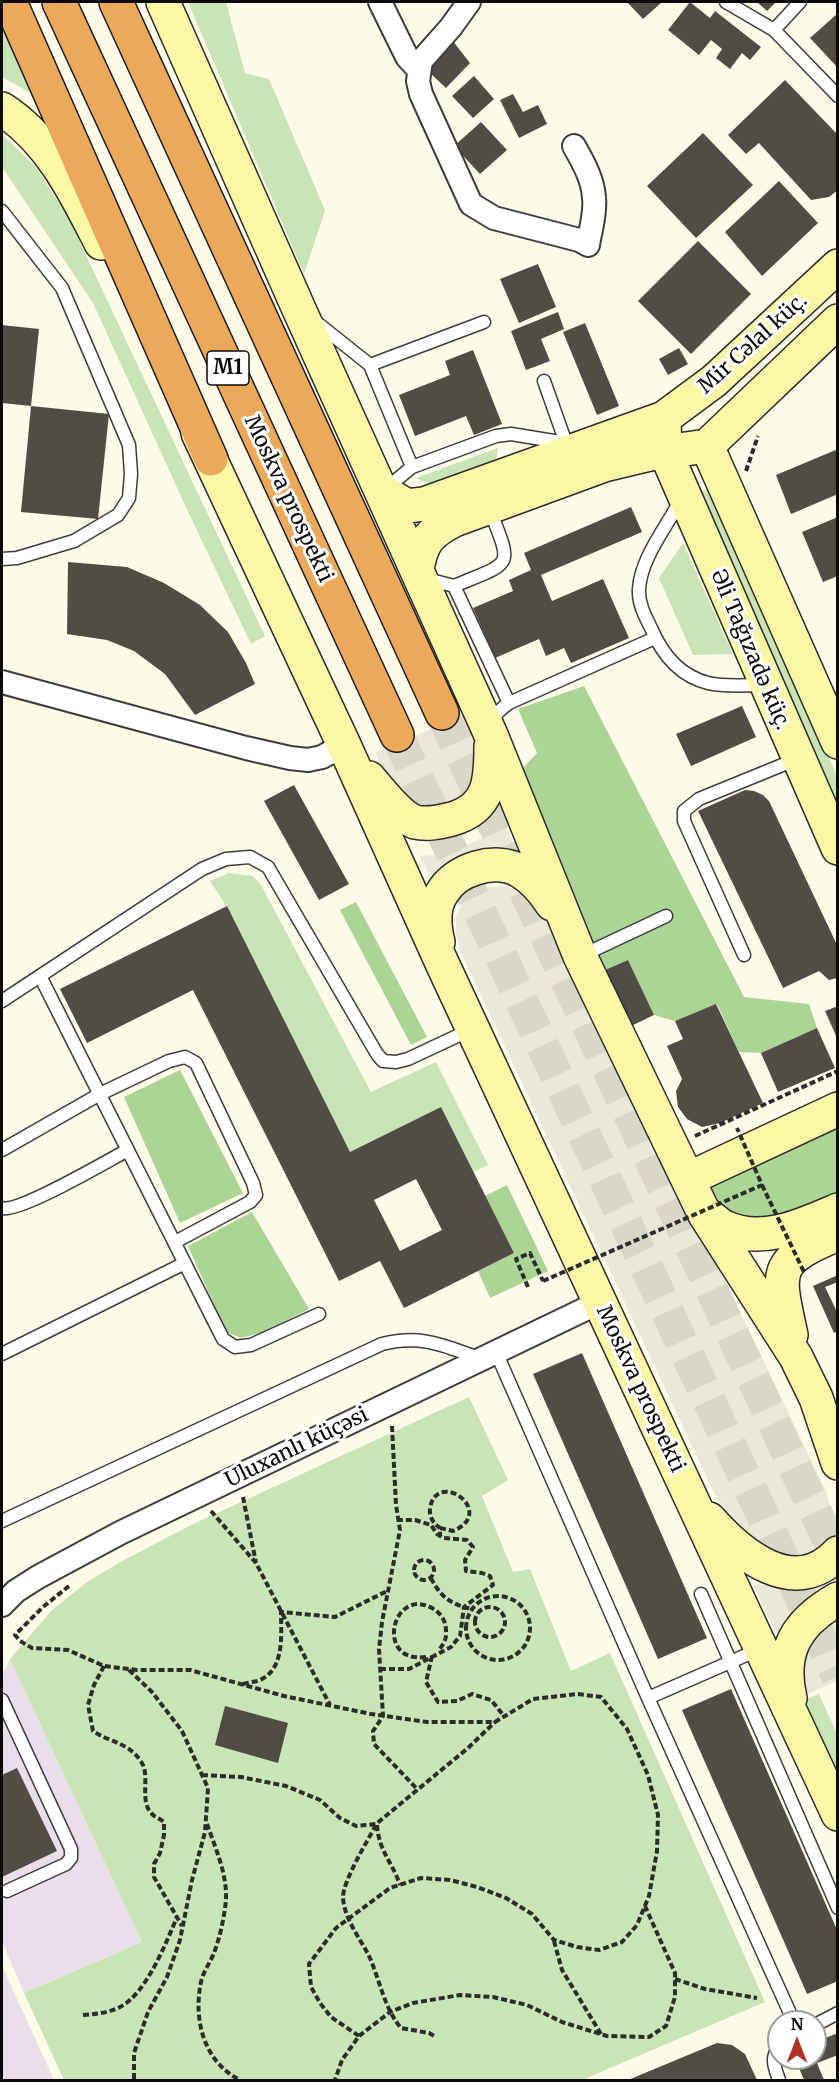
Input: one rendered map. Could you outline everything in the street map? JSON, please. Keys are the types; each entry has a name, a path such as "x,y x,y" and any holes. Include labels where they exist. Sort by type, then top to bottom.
{"highway":[{"path":"10,2 211,459"},
{"name":"Moskva prospekti","path":"59,2 397,735"},
{"name":"M1","path":"116,2 442,713"}],"main road":[{"path":"163,2 491,735 574,942 704,1213 796,1357 837,1436"},
{"path":"2,109 17,119 44,146 83,208 211,459 442,963"},
{"name":"Mir Cəlal küç.","path":"382,491 398,502 407,506 415,506 572,446 664,418 714,381 837,266"},
{"name":"Mir Cəlal küç.","path":"707,446 837,321"},
{"path":"664,418 707,446"},
{"path":"664,418 665,451"},
{"path":"418,573 421,550 426,540 436,529 454,520 604,465 665,451 707,446"},
{"name":"Əli Tağızadə küç.","path":"707,446 734,477 837,742"},
{"name":"Əli Tağızadə küç.","path":"665,451 837,848"},
{"path":"683,495 689,480 695,476 709,474 734,477"},
{"path":"344,745 398,811 414,822 438,823 460,817 479,804 487,791 491,774 491,735"},
{"path":"442,963 434,926 435,908 442,892 454,880 483,866 518,869 540,886 574,942"},
{"name":"Moskva prospekti","path":"442,963 837,1814"},
{"path":"688,1179 837,1109"},
{"path":"704,1213 724,1227 748,1233 762,1233 787,1231 837,1210"},
{"path":"796,1357 782,1292 782,1275 786,1266 801,1251 837,1234"},
{"path":"816,1398 837,1463"},
{"path":"690,1497 738,1548 753,1560 771,1569 793,1573 808,1571 831,1560 837,1553"},
{"path":"795,1724 786,1683 791,1646 800,1630 818,1610 837,1599"}],"street":[{"path":"380,2 407,57 419,70"},
{"path":"469,2 451,27 421,61 418,81 421,94 471,204 494,218 579,240 588,245 595,200 585,165 574,146"},
{"path":"2,682 290,758 308,760 322,757 344,745"},
{"name":"Uluxanlı küçəsi","path":"2,1604 16,1591 38,1577 120,1533 600,1302"}],"lane":[{"path":"726,2 774,30 837,96"},
{"path":"774,30 800,2"},
{"path":"2,211 62,288 129,445 131,474 129,498 118,515 74,541 17,558 2,559"},
{"path":"298,307 369,365 412,467"},
{"path":"369,365 484,321"},
{"path":"544,381 572,446"},
{"path":"382,491 412,467 496,436 511,434 572,446"},
{"path":"683,495 650,555 639,588 640,603 655,638 668,659 688,675 709,684 765,685"},
{"path":"418,573 454,586 500,567 506,559 505,550 488,507"},
{"path":"454,586 509,704"},
{"path":"491,735 493,719 499,710 509,704 655,638"},
{"path":"744,955 684,821 684,811 699,798 798,759"},
{"path":"2,1001 202,869 226,859 250,856 268,867 383,1061 396,1062 408,1059 473,1028"},
{"path":"574,942 666,916"},
{"path":"40,976 223,1339 236,1347 251,1345 318,1314"},
{"path":"2,1150 100,1095 169,1061 185,1058 196,1063 253,1183 256,1195 250,1202 175,1242"},
{"path":"2,1208 7,1209 30,1201 128,1150"},
{"path":"2,1354 186,1263"},
{"path":"2,1521 382,1344 403,1339 419,1339 489,1356 648,1698 789,2010"},
{"path":"701,1594 837,1908"},
{"path":"648,1698 761,1649"},
{"path":"2,1700 71,1849 71,1858 60,1868 7,1891"}],"path":[{"path":"734,477 759,432"},
{"path":"693,1137 837,1071"},
{"path":"736,1128 804,1272"},
{"path":"528,1287 516,1259 530,1253 543,1281 762,1185"},
{"path":"392,1426 400,1530 379,1649 383,1716 373,1731 374,1744 418,1790"},
{"path":"440,1528 453,1531 464,1524 468,1518 466,1500 456,1493 444,1492 433,1500 431,1519 440,1528 440,1536"},
{"path":"242,1493 256,1563"},
{"path":"208,1508 256,1563 331,1706"},
{"path":"380,1669 409,1669 432,1655 445,1642 446,1625 442,1617 429,1606 411,1606 398,1617 394,1625 395,1641 406,1655 424,1658 432,1655 451,1647 460,1636 464,1607 493,1586 490,1576 482,1572 466,1571 465,1560 473,1547 467,1540 440,1536 431,1525 415,1520 398,1520"},
{"path":"431,1578 424,1580 416,1576 415,1567 419,1562 425,1560 432,1563 434,1569 431,1578 434,1586 447,1601 480,1610 484,1607 494,1607 502,1612 505,1626 499,1634 489,1637 479,1633 474,1624 480,1610"},
{"path":"281,1612 335,1617 388,1590"},
{"path":"500,1596 520,1605 530,1623 530,1633 520,1652 511,1658 501,1660 481,1655 473,1648 466,1628 473,1609 490,1597 500,1596"},
{"path":"242,1684 264,1678 278,1661 281,1643 281,1612"},
{"path":"15,1635 32,1648 68,1650 104,1666 129,1669 190,1670 284,1696 383,1716 428,1722 495,1722"},
{"path":"432,1655 426,1682 438,1702 457,1701 472,1695 491,1700 504,1716"},
{"path":"104,1666 94,1685 88,1705 93,1731 106,1740 129,1747 142,1762 145,1777 145,1800 151,1814 164,1822 164,1835 160,1853 154,1864 154,1876 183,1928"},
{"path":"129,1669 152,1692 182,1731 208,1788 205,1832 192,1880 183,1928 167,1977 148,2012 134,2053 134,2080"},
{"path":"436,2037 429,2033 401,2028 390,2012 369,1958 348,1918 343,1895 355,1862 376,1824 468,1748 495,1722 533,1699 578,1695 601,1696 627,1729 648,1775 658,1815 657,1851 649,1896 638,1925 622,1942 599,1950 577,1947 554,1940"},
{"path":"202,1775 240,1777 286,1786 320,1800 340,1818 356,1826 376,1824"},
{"path":"206,1820 225,1884 226,1907 215,1951 201,1980 198,2002 200,2031 212,2055 227,2074 240,2080"},
{"path":"376,1824 378,1840 386,1858 395,1868 400,1885"},
{"path":"358,2036 331,2017 320,2003 311,1987 309,1964 336,1928 348,1918 390,1888 421,1878 450,1880 477,1887 506,1898 532,1914 554,1940 562,1970 601,2034"},
{"path":"335,2080 342,2060 358,2036 390,2012 413,2003 460,1995 493,1997 527,2006 562,2022 601,2034 631,2038 649,2037 666,2026 675,1997 675,1973 645,1906"},
{"path":"83,2015 99,2014 120,2007 131,1999 144,1982 162,1950 177,1917"},
{"path":"675,1979 705,1989 757,1998"}],"shaded area":[{"path":"466,714 477,743 481,777 462,802 416,810 388,779 375,753"},
{"path":"503,819 515,848 488,846 465,852 445,864 431,880 420,856 439,855 464,847 485,836"},
{"path":"501,886 522,890 551,918 826,1491 833,1519 831,1533 820,1549 802,1557 772,1555 733,1522 714,1493 461,953 456,933 456,916 463,901 486,888"},
{"path":"837,1569 837,1583 814,1594 792,1612 776,1634 753,1584 786,1587"},
{"path":"837,1612 837,1681 801,1697 798,1656"},
{"path":"10,1659 142,1942 24,1993 2,1941 2,1677"},
{"path":"2,1966 54,2080 2,2080"}],"green space":[{"path":"188,2 226,2 245,73 269,79 325,210 304,274"},
{"path":"2,20 36,96 2,77"},
{"path":"2,134 35,166 69,219 265,636 251,644 93,303 2,167"},
{"path":"498,448 495,464 433,486 416,478"},
{"path":"711,488 837,776 837,812 698,493"},
{"path":"683,543 733,654 693,655 659,578"},
{"path":"584,686 744,997 809,1004 817,1028 761,1053 739,1052 717,1004 675,1021 654,1015 628,960 605,970 523,768 537,753 518,709"},
{"path":"229,873 253,876 261,885 371,1092 436,1062 488,1165 473,1172 350,1152 227,907 210,881"},
{"path":"356,902 427,1037 411,1045 340,910"},
{"path":"180,1070 243,1193 180,1223 124,1097"},
{"path":"837,1128 837,1199 752,1223 722,1208 709,1184"},
{"path":"507,1185 548,1271 490,1298 478,1271 514,1253 485,1196"},
{"path":"252,1212 309,1309 264,1332 241,1338 226,1332 188,1246"},
{"path":"469,1397 508,1480 482,1496 513,1572 530,1569 571,1671 610,1653 765,2002 582,2080 64,2080 24,1993 142,1942 10,1659 51,1611 87,1582 124,1560 191,1525"},
{"path":"819,1694 837,1734 837,1774 804,1700"}],"building":[{"path":"627,2 662,2 643,19"},
{"path":"690,2 710,18 715,11 761,47 750,60 742,53 730,69 716,58 722,49 711,40 699,55 668,30"},
{"path":"757,2 776,2 767,11"},
{"path":"838,13 838,68 810,38"},
{"path":"452,40 470,63 446,88 427,70"},
{"path":"474,76 494,99 473,118 452,96"},
{"path":"785,80 838,135 838,190 829,197 811,200 759,143 746,154 728,135"},
{"path":"513,94 523,112 538,105 547,124 519,138 500,100"},
{"path":"481,122 507,150 480,174 454,146"},
{"path":"703,133 753,185 696,238 647,186"},
{"path":"779,181 818,223 762,276 725,232"},
{"path":"698,241 751,294 691,354 638,301"},
{"path":"538,264 556,307 519,323 500,279"},
{"path":"558,312 564,329 541,339 550,361 526,370 511,331"},
{"path":"585,323 619,406 597,415 563,332"},
{"path":"2,325 39,329 31,406 2,403"},
{"path":"679,348 688,364 668,375 659,359"},
{"path":"473,350 502,424 474,435 466,416 415,436 399,395 450,375 445,361"},
{"path":"31,406 109,414 98,519 21,512"},
{"path":"838,449 838,494 791,514 776,475"},
{"path":"631,507 642,532 541,575 552,601 603,579 629,638 571,663 564,648 546,656 539,639 495,658 473,608 513,591 509,580 531,570 524,553"},
{"path":"838,517 838,576 823,582 802,532"},
{"path":"68,562 127,567 164,583 200,605 228,632 255,684 195,715 165,674 134,651 107,640 67,634"},
{"path":"742,706 756,737 691,766 676,734"},
{"path":"294,785 349,884 319,900 264,801"},
{"path":"745,790 763,795 769,801 838,947 837,978 829,980 819,971 783,988 698,811"},
{"path":"227,906 350,1152 441,1107 514,1253 404,1308 380,1261 339,1281 193,990 87,1043 60,989","holes":["416,1179 442,1230 400,1251 374,1200"]},
{"path":"628,960 654,1015 631,1026 605,970"},
{"path":"716,1004 763,1103 720,1123 702,1127 687,1119 678,1107 676,1091 682,1079 667,1046 683,1039 675,1021"},
{"path":"838,1006 838,1040 825,1011"},
{"path":"817,1028 835,1068 778,1092 761,1053"},
{"path":"838,1275 838,1282 825,1287 838,1314 838,1331 834,1333 813,1286"},
{"path":"582,1353 707,1638 658,1659 533,1374"},
{"path":"731,1689 838,1932 838,1981 807,1994 682,1710"},
{"path":"225,1706 288,1723 278,1763 215,1745"},
{"path":"17,1768 57,1851 2,1877 2,1775"},
{"path":"838,2033 838,2055 827,2059 827,2037"},
{"path":"717,2043 732,2045 745,2054 757,2080 628,2080"},
{"path":"800,2070 820,2070 824,2080 804,2080"}],"tunnel":[{"path":"442,713 838,1560"},
{"path":"397,735 838,1676"}]}
